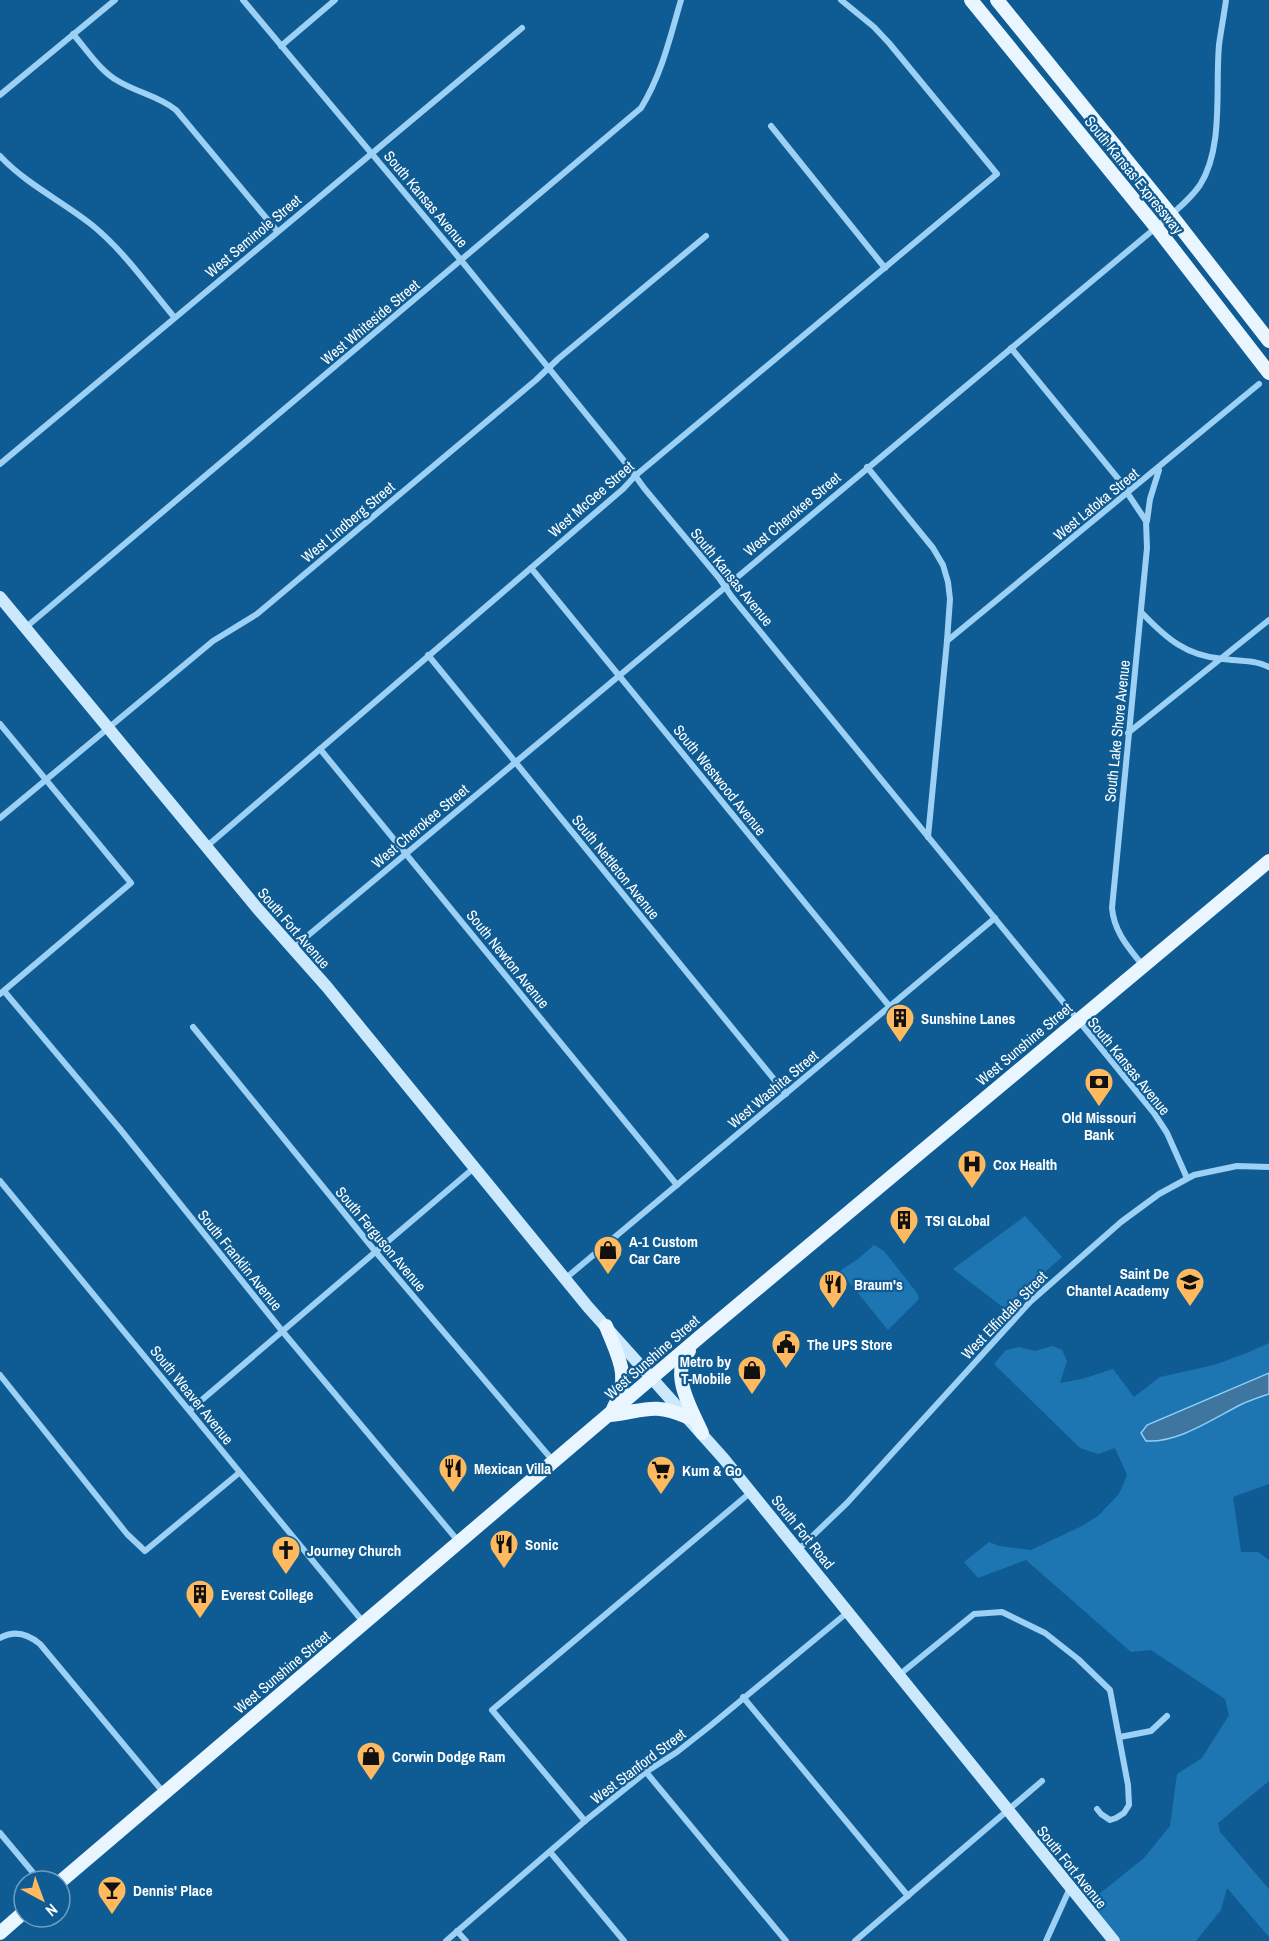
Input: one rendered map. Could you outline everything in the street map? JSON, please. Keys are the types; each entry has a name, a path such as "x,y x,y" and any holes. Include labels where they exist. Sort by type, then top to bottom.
{"main road":[{"name":"South Kansas Expressway","path":"971,0 1156,227 1269,373"},
{"name":"South Kansas Expressway","path":"997,0 1171,215 1269,341"},
{"name":"West Sunshine Street","path":"72,1872 702,1335 1269,861"},
{"path":"606,1326 616,1350 622,1377 621,1396 610,1415"},
{"path":"702,1335 683,1358 681,1374 686,1398 702,1433"},
{"path":"610,1415 659,1407 687,1417"},
{"path":"0,1933 12,1922"}],"street":[{"path":"0,95 115,0"},
{"name":"South Kansas Avenue","path":"243,0 460,259 1161,1124 1172,1142 1187,1178"},
{"path":"281,46 336,0"},
{"name":"West Whiteside Street","path":"25,628 460,259 642,108 657,81 681,0"},
{"name":"West McGee Street","path":"206,848 623,489 635,476 997,174 889,43 874,27 841,0"},
{"name":"West Cherokee Street","path":"293,948 1171,215 1192,195 1200,185 1209,162 1216,123 1219,45 1226,0"},
{"name":"West Seminole Street","path":"0,464 522,28"},
{"path":"73,34 110,76 120,83 159,98 176,110 277,231"},
{"path":"771,126 885,268"},
{"path":"0,156 19,174 83,218 103,235 122,254 174,318"},
{"name":"West Lindberg Street","path":"0,818 213,641 257,614 706,236"},
{"path":"1011,348 1125,487 1146,522"},
{"name":"West Latoka Street","path":"947,641 1259,384"},
{"path":"867,467 928,540 943,565 948,582 950,599 947,641 928,837"},
{"name":"South Lake Shore Avenue","path":"1144,966 1122,938 1113,914 1128,733 1142,613 1147,548 1146,522 1160,467"},
{"name":"South Westwood Avenue","path":"531,568 890,1007"},
{"name":"South Fort Avenue","path":"0,597 206,848 327,987 566,1278"},
{"path":"1142,613 1174,644 1194,653 1269,667"},
{"path":"1128,733 1269,620"},
{"name":"South Nettleton Avenue","path":"428,655 786,1094"},
{"path":"0,724 131,884 2,992"},
{"name":"South Newton Avenue","path":"320,749 677,1185"},
{"name":"West Washita Street","path":"566,1278 995,918"},
{"name":"South Franklin Avenue","path":"2,992 120,1129 283,1332 460,1542"},
{"name":"South Ferguson Avenue","path":"194,1027 375,1251 554,1463"},
{"path":"190,1410 475,1167"},
{"name":"West Elfindale Street","path":"798,1550 847,1503 1030,1302 1136,1211 1187,1178 1223,1168 1269,1167"},
{"name":"South Weaver Avenue","path":"0,1181 364,1624"},
{"name":"South Fort Road","path":"566,1278 751,1492 1008,1811"},
{"path":"0,1375 127,1534 145,1551 239,1473"},
{"path":"585,1821 492,1710 751,1492"},
{"name":"West Stanford Street","path":"446,1941 585,1821 646,1772 685,1746 848,1612"},
{"path":"899,1676 974,1614 1002,1612 1045,1633 1078,1659 1110,1690 1120,1737 1129,1805 1124,1813 1110,1820 1097,1809"},
{"path":"0,1638 9,1634 20,1634 40,1644 165,1793"},
{"path":"743,1697 908,1896"},
{"path":"1120,1737 1151,1731 1167,1716"},
{"path":"646,1772 786,1941"},
{"path":"855,1941 1042,1781"},
{"name":"South Fort Avenue","path":"1008,1811 1114,1941"},
{"path":"0,1833 30,1869"},
{"path":"550,1852 624,1941"},
{"path":"1046,1941 1070,1888"},
{"path":"457,1931 466,1941"}],"shaded area":[{"path":"1025,1216 1062,1257 1004,1308 953,1269"},
{"path":"874,1245 884,1251 917,1293 919,1299 888,1330 840,1271"},
{"path":"1269,1343 1269,1373 1147,1425 1211,1421 1244,1403 1269,1394 1269,1484 1233,1497 1241,1552 1258,1552 1269,1560 1269,1781 1218,1823 1220,1832 1269,1889 1269,1937 1227,1888 1221,1910 1196,1941 1121,1941 1088,1903 1144,1858 1170,1826 1177,1774 1202,1758 1229,1715 1225,1699 1151,1650 1131,1652 1026,1560 978,1578 964,1562 989,1542 999,1546 1031,1550 1082,1526 1098,1516 1119,1494 1127,1475 1115,1448 1098,1454 1080,1448 994,1364 1006,1350 1019,1347 1035,1351 1053,1346 1062,1350 1067,1361 1060,1383 1113,1369 1134,1397 1160,1377 1214,1365"},
{"path":"1269,1373 1269,1394 1242,1404 1171,1438 1146,1441 1141,1433 1147,1425"}],"place":[{"name":"Sunshine Lanes","path":"900,1044"},
{"name":"Old Missouri Bank","path":"1099,1108"},
{"name":"Cox Health","path":"972,1190"},
{"name":"TSI GLobal","path":"904,1246"},
{"name":"A-1 Custom Car Care","path":"608,1276"},
{"name":"Saint De Chantel Academy","path":"1190,1308"},
{"name":"Braum's","path":"833,1310"},
{"name":"The UPS Store","path":"786,1370"},
{"name":"Metro by T-Mobile","path":"752,1396"},
{"name":"Mexican Villa","path":"453,1494"},
{"name":"Kum & Go","path":"661,1496"},
{"name":"Sonic","path":"504,1570"},
{"name":"Journey Church","path":"286,1576"},
{"name":"Everest College","path":"200,1620"},
{"name":"Corwin Dodge Ram","path":"371,1782"},
{"name":"Dennis' Place","path":"112,1916"}]}
